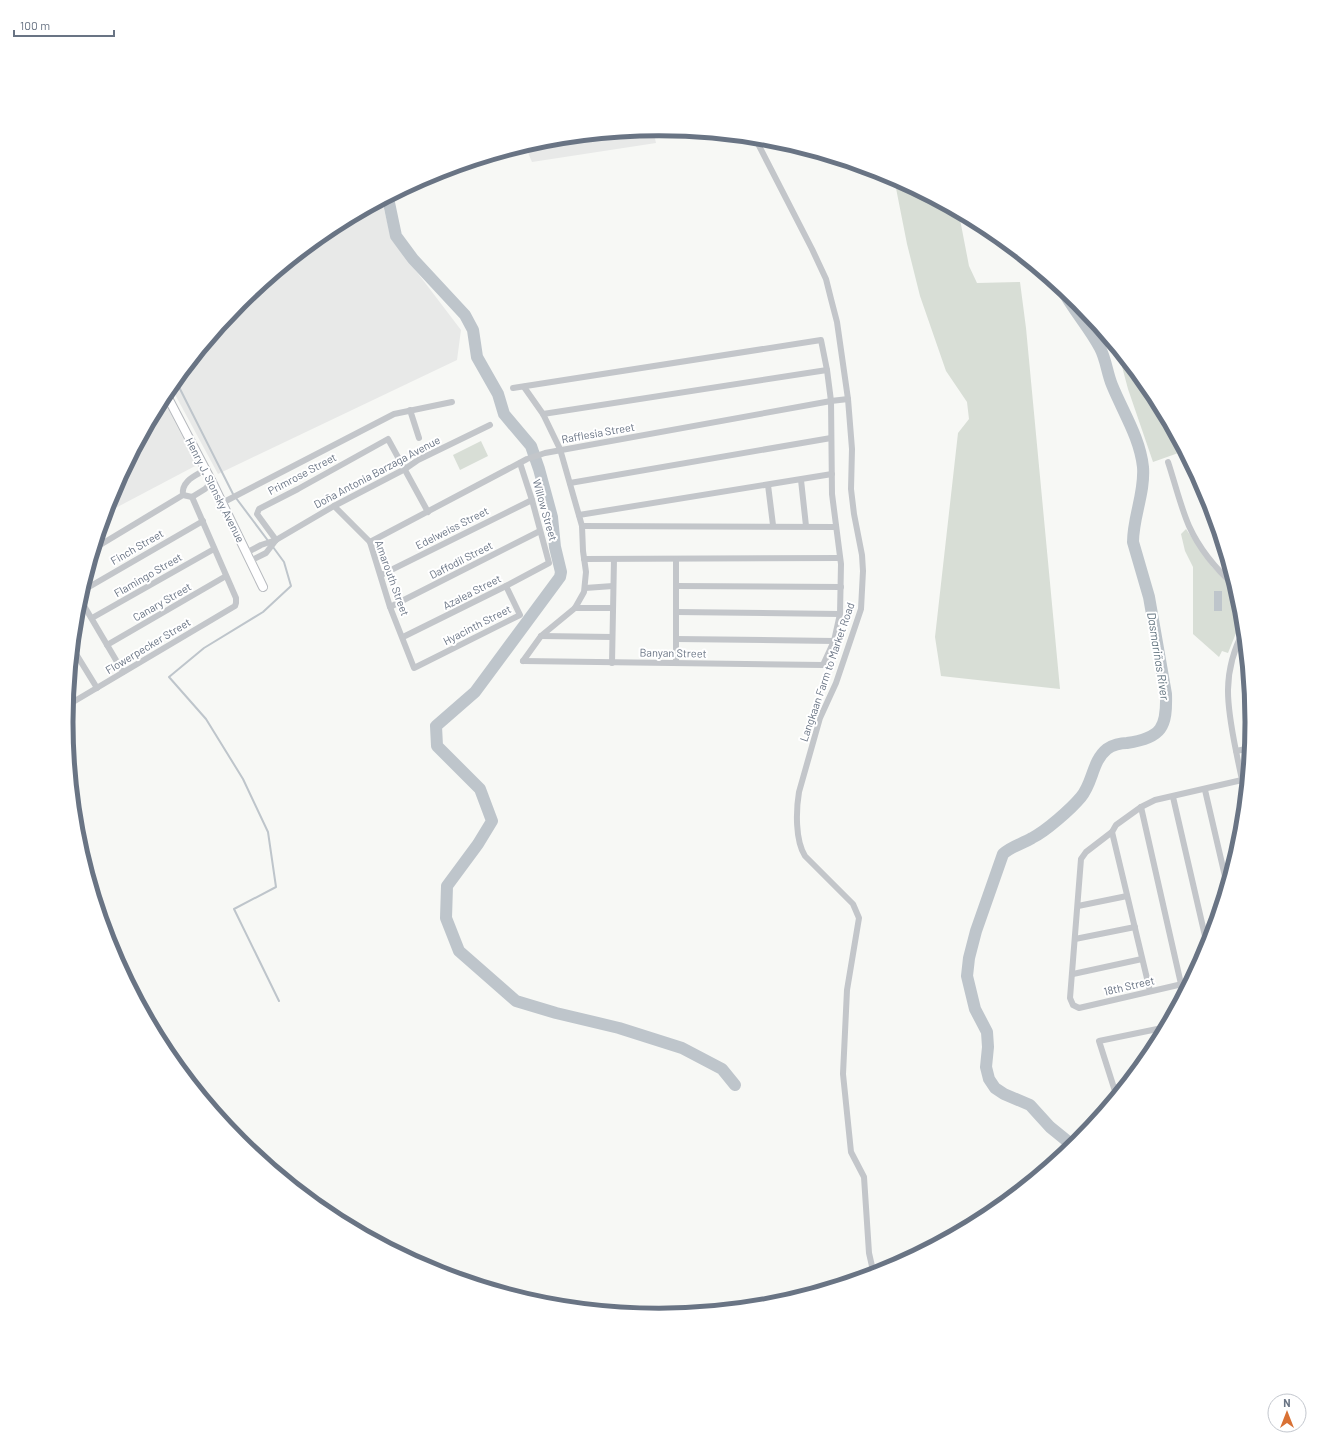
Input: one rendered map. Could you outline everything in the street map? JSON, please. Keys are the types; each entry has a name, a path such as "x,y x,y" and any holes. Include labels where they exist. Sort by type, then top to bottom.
{"street":[{"name":"Langkaan Farm to Market Road","path":"758,145 826,279 837,322 848,399 852,449 851,489 862,555 863,571 861,609 836,683 820,718 799,792 797,803 798,842 805,856 853,904 859,918 847,990 844,1074 851,1152 864,1177 869,1253 873,1268"},
{"path":"513,388 821,340 831,401 832,494 840,558 840,614 834,641 676,639"},
{"path":"543,414 827,370"},
{"path":"524,386 543,414 560,450 582,526 586,572 585,588 575,608 541,636"},
{"name":"Rafflesia Street","path":"370,542 527,459 545,453 848,399"},
{"name":"Henry J. Slonsky Avenue","path":"170,401 212,482 263,587"},
{"path":"222,503 394,414 452,402"},
{"path":"410,410 419,438"},
{"name":"Doña Antonia Barzaga Avenue","path":"246,553 261,545 276,540 334,506 405,469 418,460 490,425"},
{"path":"570,483 831,438"},
{"name":"Primrose Street","path":"276,540 260,518 258,514 259,508 298,489 388,439 405,469"},
{"path":"1168,462 1184,515 1195,537 1216,566 1228,578"},
{"name":"Willow Street","path":"520,463 532,500 549,563"},
{"path":"405,469 428,512"},
{"path":"182,495 183,487 189,480 205,470"},
{"path":"579,514 832,474"},
{"path":"801,480 806,526"},
{"path":"101,544 182,495 192,497 205,489 212,482"},
{"path":"768,485 773,525"},
{"path":"192,497 226,576"},
{"name":"Edelweiss Street","path":"381,575 532,500"},
{"name":"Amarouth Street","path":"334,506 370,542 390,606 414,668"},
{"name":"Finch Street","path":"89,587 203,521"},
{"path":"582,526 773,525 836,527"},
{"name":"Daffodil Street","path":"390,606 540,531"},
{"name":"Doña Antonia Barzaga Avenue","path":"250,561 266,553 276,540"},
{"name":"Flamingo Street","path":"92,618 214,548"},
{"path":"584,559 840,558"},
{"path":"612,662 614,559"},
{"path":"676,559 676,663"},
{"name":"Azalea Street","path":"403,637 549,563"},
{"name":"Flowerpecker Street","path":"74,699 97,688 234,606 236,603 236,598 226,576"},
{"name":"Canary Street","path":"107,645 226,576"},
{"name":"Hyacinth Street","path":"414,668 520,615 506,586"},
{"path":"585,588 613,586"},
{"path":"676,586 841,587"},
{"path":"84,606 123,672"},
{"path":"575,608 613,608"},
{"path":"676,612 840,614"},
{"path":"541,636 612,637"},
{"name":"Banyan Street","path":"541,636 523,661 824,665 834,641"},
{"path":"1142,959 1073,974 1081,858 1086,852 1112,832 1116,825 1141,806 1155,800 1205,790 1242,780 1228,713 1227,699 1228,676 1234,653 1240,639"},
{"path":"77,656 97,688"},
{"path":"1236,751 1245,749"},
{"path":"1205,790 1225,877"},
{"path":"1172,797 1205,937"},
{"path":"1141,806 1181,984"},
{"path":"1112,832 1150,991"},
{"path":"1078,906 1127,896"},
{"path":"1075,939 1135,928"},
{"name":"18th Street","path":"1073,974 1070,998 1073,1004 1079,1008 1185,983"},
{"path":"1116,1091 1099,1041 1160,1028"},
{"path":"1114,1088 1119,1087"}],"shaded area":[{"path":"654,136 656,143 532,162 527,151 583,141 621,137"},
{"path":"896,186 919,196 960,219 969,266 977,283 1020,282 1026,328 1060,689 941,676 935,637 958,433 969,419 967,402 946,371 920,296 907,244"},
{"path":"383,205 391,238 461,330 457,360 218,474 174,393 194,365 219,336 245,308 273,282 302,257 334,235"},
{"path":"1120,359 1147,397 1180,452 1153,462 1128,389"},
{"path":"167,406 197,465 114,509 133,463"},
{"path":"481,441 488,456 460,470 453,455"},
{"path":"1186,529 1212,567 1229,585 1238,628 1228,653 1222,651 1219,657 1193,634 1193,567 1185,551 1181,534"},
{"path":"1214,591 1222,591 1222,611 1214,611"}],"waterway":[{"path":"389,202 396,236 413,259 465,315 473,330 477,357 498,394 504,414 531,446 552,517 555,547 561,572 560,577 475,692 436,726 437,746 480,789 492,821 478,844 447,886 446,918 459,951 516,1001 556,1013 619,1028 682,1048 722,1069 735,1085"},
{"name":"Dasmariñas River","path":"1068,1143 1050,1127 1030,1105 1004,1094 995,1088 989,1079 986,1067 988,1047 987,1032 975,1009 967,976 969,958 976,931 1003,854 1038,835 1058,819 1081,797 1088,785 1098,760 1107,749 1117,744 1139,741 1155,734 1160,729 1165,715 1166,694 1149,597 1133,542 1143,477 1141,456 1135,435 1112,385 1102,352 1096,340 1073,307"},
{"path":"179,387 233,494 269,542"},
{"path":"273,547 284,562 291,586 263,612 204,648 169,677 206,719 243,779 268,832 276,887 234,909 279,1001"}]}
